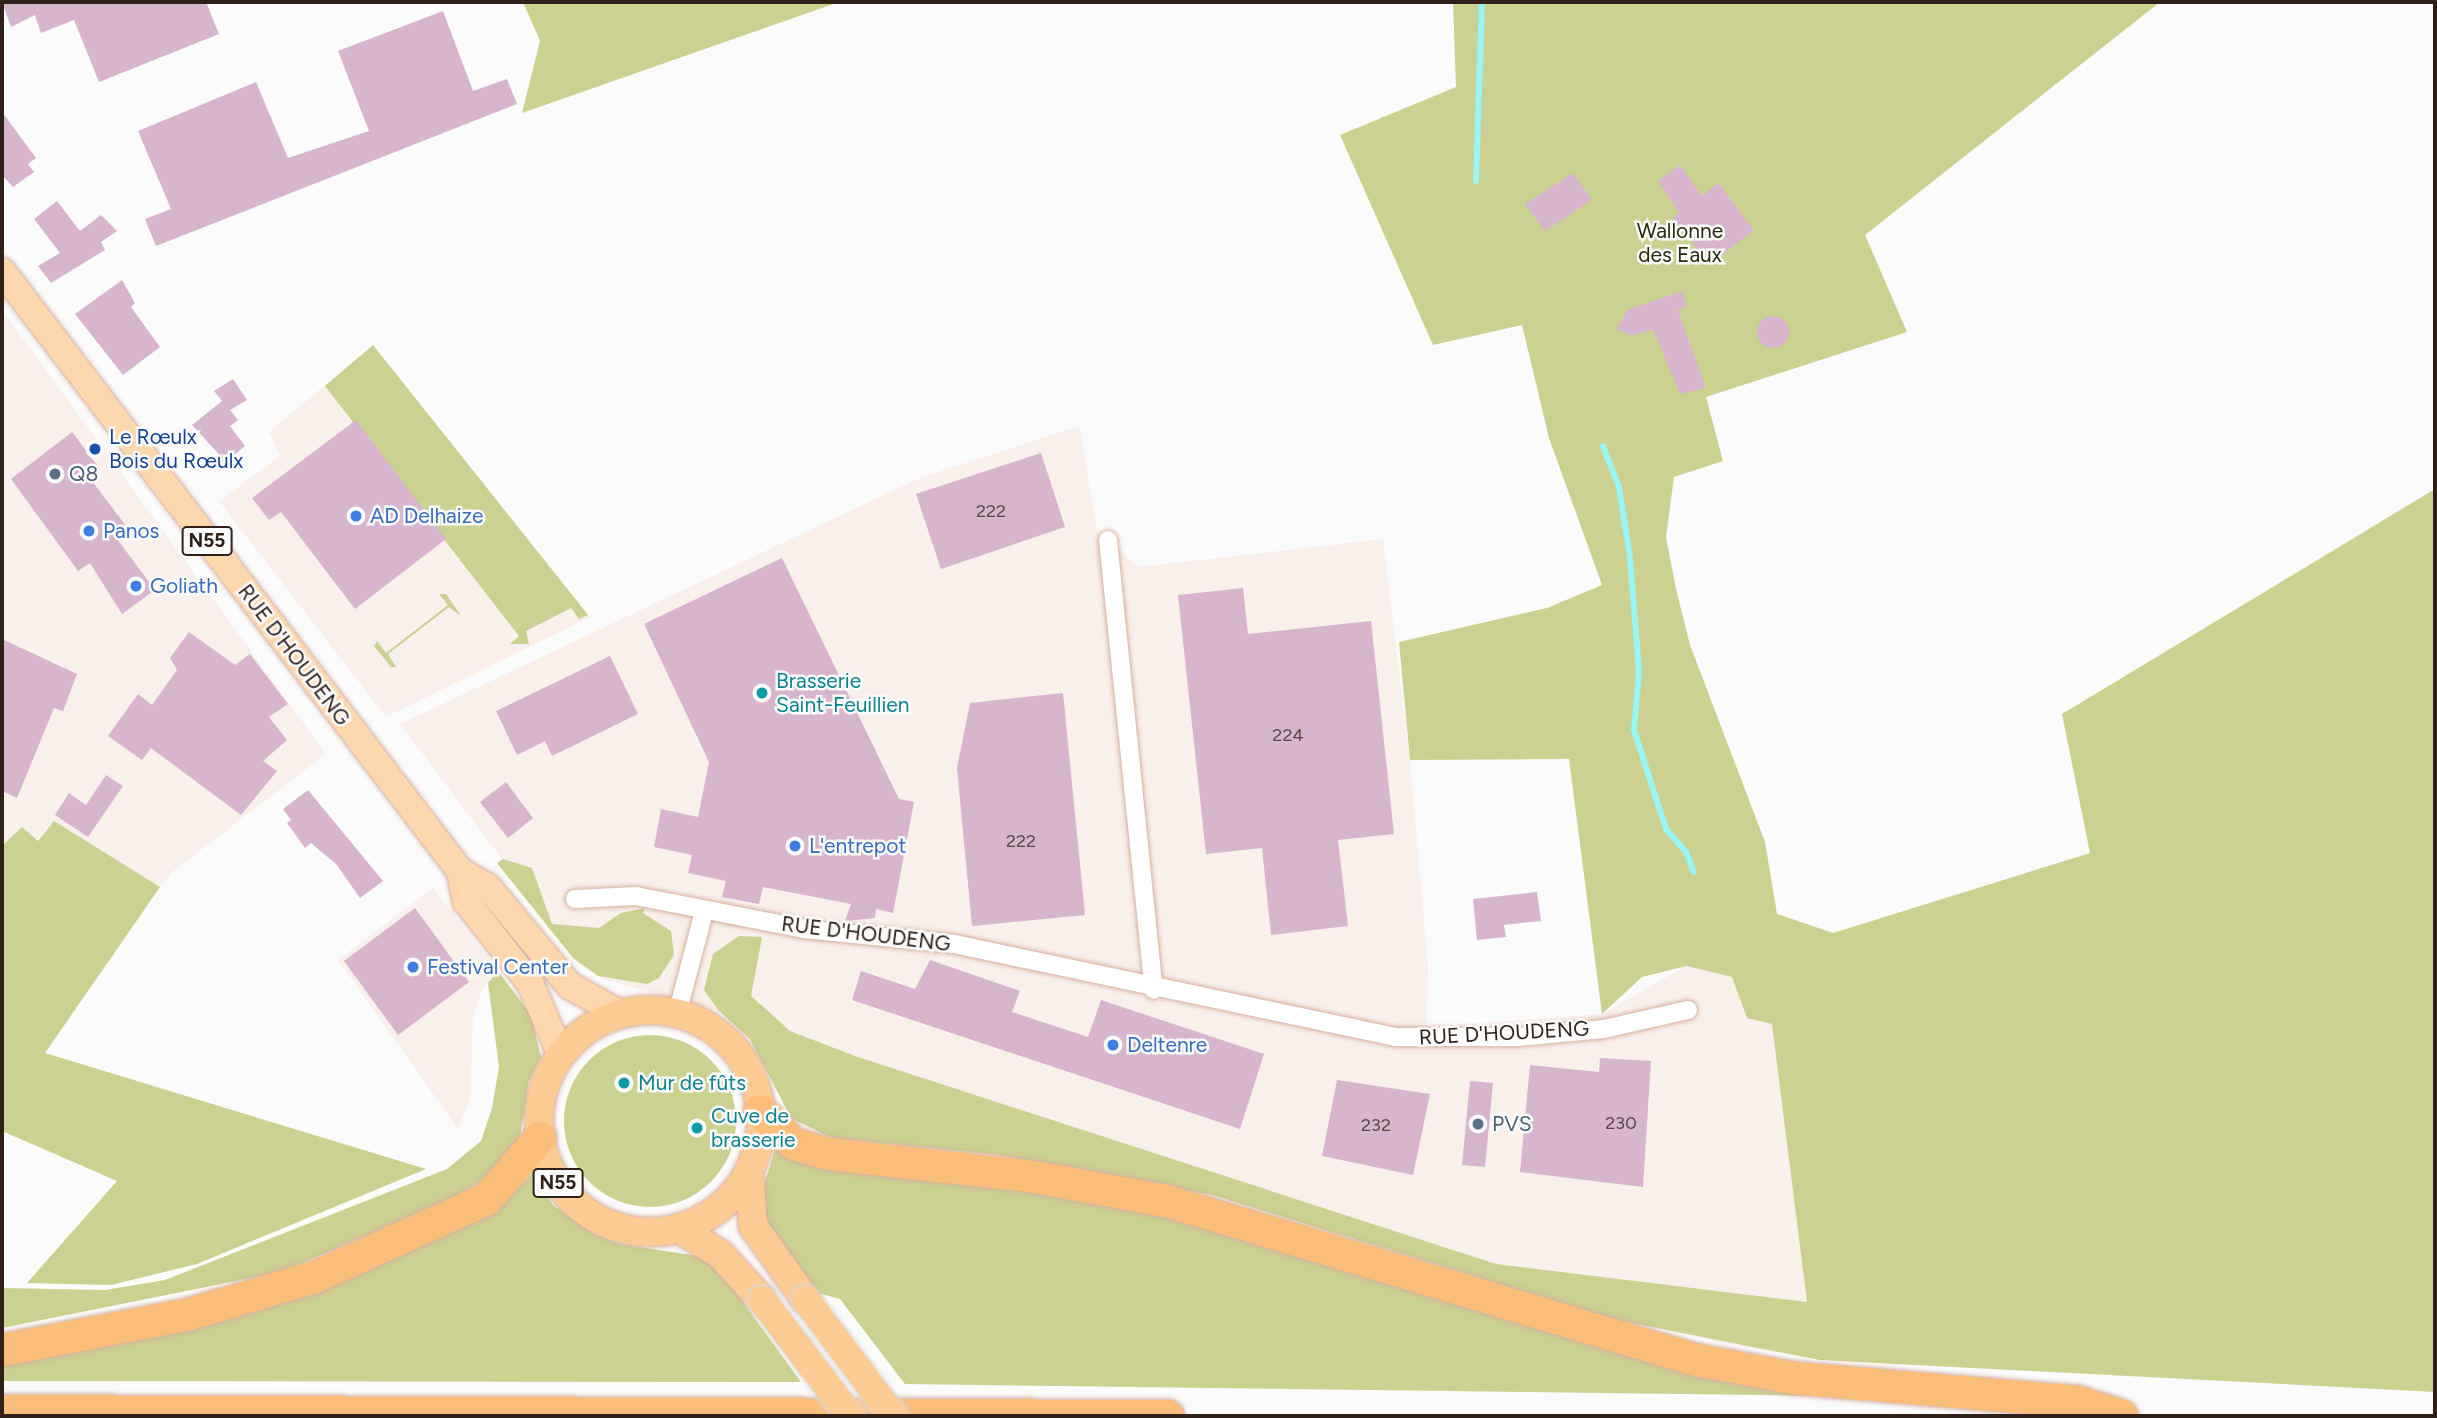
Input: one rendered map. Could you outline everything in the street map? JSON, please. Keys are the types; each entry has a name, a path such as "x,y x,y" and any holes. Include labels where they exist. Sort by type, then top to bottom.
{"highway":[{"name":"N55","path":"621,1014 677,1014 725,1039 755,1084 760,1111 759,1142 749,1171 718,1209 678,1228 626,1229 578,1206 547,1164 540,1138 542,1094 561,1055 598,1023 621,1014"},
{"path":"760,1111 794,1144 829,1154 1029,1176 1170,1202 1696,1360 1793,1378 2078,1402 2122,1416"},
{"path":"2,1350 190,1314 315,1277 487,1199 540,1138"},
{"name":"N55","path":"749,1171 753,1226 894,1416"},
{"path":"678,1228 720,1254 761,1300 850,1416"},
{"path":"2,1411 1168,1416"}],"main road":[{"name":"RUE D'HOUDENG","path":"2,271 460,871 488,887 570,986 621,1014"},
{"name":"RUE D'HOUDENG","path":"460,871 466,901 530,983 561,1055"}],"street":[{"path":"1108,540 1154,990"},
{"name":"RUE D'HOUDENG","path":"575,899 636,896 704,912 827,933 954,944 1154,990 1361,1032 1430,1039 1604,1029 1688,1010"},
{"path":"677,1014 704,912"}],"shaded area":[{"path":"2,310 326,754 171,873 160,887 54,821 37,841 22,827 2,846"},
{"path":"373,345 590,617 386,717 219,501 280,456 269,432"},
{"path":"1080,426 1097,531 1139,567 1383,539 1410,760 1428,965 1427,1027 1602,1014 1777,914 1772,1024 1820,1360 1713,1341 1212,1195 999,1155 815,1133 791,1118 774,1080 735,1023 719,1011 606,980 578,963 497,863 502,859 400,724 922,477"},
{"path":"433,888 498,971 481,991 473,1020 470,1101 458,1129 338,960"}],"green space":[{"path":"523,2 839,2 522,113 540,41"},
{"name":"Wallonne des Eaux","path":"1453,2 2160,2 1865,235 1907,332 1706,397 1723,461 1674,477 1666,537 1676,589 1690,645 1765,842 1777,914 1833,933 2090,853 2062,714 2435,489 2435,1392 1820,1360 1616,1320 1212,1195 999,1155 832,1138 791,1118 750,1039 719,1011 704,990 713,954 739,936 762,937 751,996 790,1031 855,1056 1496,1264 1807,1302 1772,1024 1747,1018 1732,977 1687,966 1642,977 1602,1014 1569,759 1410,760 1399,642 1547,608 1602,585 1549,438 1522,325 1433,345 1340,135 1456,87"},
{"path":"373,345 588,615 579,619 571,608 526,631 529,644 510,644 519,636 325,386"},
{"path":"439,594 446,594 461,616 449,607 388,654 396,667 391,667 374,646 377,641 386,653 448,605"},
{"path":"54,821 160,887 45,1053 426,1169 197,1264 111,1285 27,1283 117,1181 2,1131 2,846 22,827 38,841"},
{"path":"503,859 532,868 552,924 599,928 621,913 645,908 643,913 671,931 674,955 659,978 647,984 598,976 573,958 497,863"},
{"path":"498,971 531,1015 541,1057 529,1081 520,1137 501,1169 450,1200 281,1272 2,1328 2,1288 105,1290 165,1280 447,1169 481,1141 492,1108 499,1067 488,983"},
{"path":"650,1035 683,1041 711,1060 730,1088 736,1121 730,1154 711,1182 683,1201 650,1207 617,1201 589,1182 570,1154 564,1121 570,1088 589,1060 617,1041"},
{"path":"776,1146 1184,1218 1586,1343 1829,1396 905,1384 840,1299 814,1292 766,1222 764,1185"},
{"path":"533,1173 553,1205 592,1233 620,1244 698,1256 723,1274 801,1382 2,1381 2,1359 476,1217 513,1194"}],"building":[{"path":"2,2 206,2 219,34 99,82 74,20 41,33 35,15 11,27"},
{"path":"443,11 473,91 507,79 517,104 156,246 145,219 171,209 138,131 256,82 288,158 369,131 338,51"},
{"path":"2,112 36,158 28,164 34,172 13,187 2,175"},
{"path":"1680,165 1702,196 1718,183 1754,230 1709,265 1673,217 1679,213 1658,181"},
{"path":"1573,173 1592,200 1545,231 1525,204"},
{"path":"57,201 80,231 101,215 117,231 101,242 105,250 51,283 38,266 60,253 34,219"},
{"path":"122,280 135,303 131,307 160,347 123,375 75,314"},
{"path":"1682,291 1687,307 1678,310 1706,388 1680,394 1653,329 1632,336 1616,329 1628,310"},
{"path":"1773,316 1784,321 1789,332 1784,343 1773,348 1762,343 1757,332 1762,321"},
{"path":"233,379 247,400 230,410 238,420 230,426 245,446 226,462 192,425 222,401 214,391"},
{"name":"AD Delhaize","path":"356,420 446,539 355,609 281,512 269,520 252,498"},
{"path":"72,432 100,469 89,477 126,526 114,535 155,590 122,614 90,563 78,571 11,479"},
{"path":"1041,453 1065,527 941,569 916,494"},
{"name":"Brasserie Saint-Feuillien","path":"782,558 899,799 914,802 893,913 876,909 875,918 845,921 851,904 763,887 759,904 722,897 726,881 688,873 692,855 654,847 661,809 698,817 709,762 644,624"},
{"path":"1243,588 1248,634 1371,621 1394,834 1338,840 1348,926 1271,935 1262,848 1206,854 1178,595"},
{"path":"189,632 235,665 250,654 288,704 269,717 287,740 263,761 277,771 241,815 151,748 142,760 108,736 138,694 152,705 177,670 170,658"},
{"path":"2,639 77,674 63,711 54,708 17,798 2,791"},
{"path":"610,656 638,714 552,756 545,741 517,755 496,711"},
{"path":"1063,693 1085,915 972,926 957,768 970,703"},
{"path":"106,775 123,786 88,837 55,815 69,793 86,805"},
{"path":"506,782 533,818 508,838 480,802"},
{"path":"308,790 383,881 360,898 336,864 311,843 305,848 287,823 291,820 283,809"},
{"path":"1537,892 1541,921 1504,925 1506,937 1477,940 1473,899"},
{"name":"Festival Center","path":"415,908 469,982 398,1035 344,961"},
{"name":"Deltenre","path":"930,960 1020,991 1012,1012 1088,1037 1101,1000 1264,1054 1240,1129 852,1000 861,971 915,989"},
{"path":"1600,1058 1651,1061 1643,1187 1520,1172 1530,1065 1599,1072"},
{"path":"1337,1080 1430,1094 1413,1175 1322,1156"},
{"name":"PVS","path":"1470,1081 1493,1083 1485,1167 1462,1165"}],"waterway":[{"path":"1476,181 1482,2"},
{"path":"1603,446 1619,487 1630,557 1639,672 1634,730 1666,829 1686,852 1694,873"}],"place":[{"name":"Le Rœulx Bois du Rœulx","path":"95,449"},
{"name":"Q8","path":"55,474"},
{"name":"AD Delhaize","path":"356,516"},
{"name":"Panos","path":"89,531"},
{"name":"Goliath","path":"136,586"},
{"name":"Brasserie Saint-Feuillien","path":"762,693"},
{"name":"L'entrepot","path":"795,846"},
{"name":"Festival Center","path":"413,967"},
{"name":"Deltenre","path":"1113,1045"},
{"name":"Mur de fûts","path":"624,1083"},
{"name":"PVS","path":"1478,1124"},
{"name":"Cuve de brasserie","path":"697,1128"}]}
